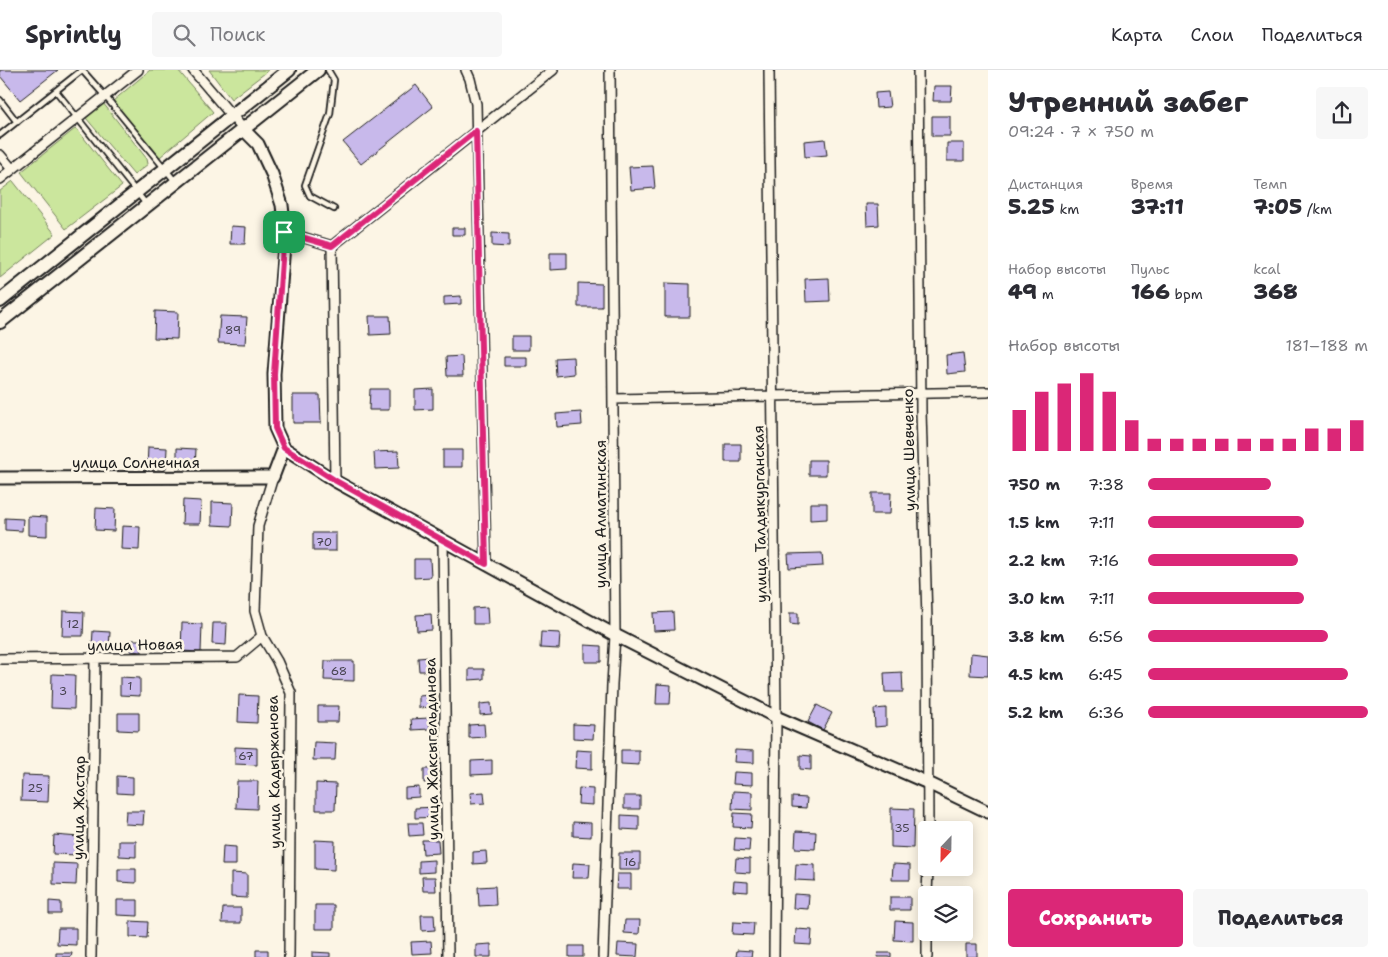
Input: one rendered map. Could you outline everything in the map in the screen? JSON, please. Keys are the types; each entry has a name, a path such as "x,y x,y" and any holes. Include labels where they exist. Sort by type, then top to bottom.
{"main road":[{"path":"0,301 289,70"},
{"path":"0,322 318,70"}],"street":[{"path":"0,179 138,70"},
{"path":"193,70 231,117 258,144 272,174 282,205 284,232 274,374 275,428 284,448 336,481 616,635 776,716 928,783 988,812"},
{"path":"466,70 470,78 476,104 486,564"},
{"path":"332,246 553,70"},
{"name":"улица Алматинская","path":"604,957 611,694 616,635 610,70"},
{"name":"улица Талдыкурганская","path":"769,70 776,716 774,957"},
{"name":"улица Шевченко","path":"918,70 921,393 927,620 928,821"},
{"path":"0,155 12,169"},
{"path":"284,232 332,246"},
{"path":"332,246 336,481"},
{"path":"614,399 988,392"},
{"name":"улица Кадыржанова","path":"284,448 258,526 255,611 262,636 277,661 291,693 289,957"},
{"name":"улица Солнечная","path":"0,478 273,477"},
{"name":"улица Жаксыгельдинова","path":"443,541 448,957"},
{"name":"улица Новая","path":"0,660 237,657 262,636"},
{"name":"улица Жастар","path":"91,957 95,659"},
{"path":"927,941 927,957"}],"lane":[{"path":"0,136 82,70 106,96 176,182"},
{"path":"328,70 334,80 330,114 305,185 310,196 334,209"},
{"path":"56,91 147,205"},
{"path":"0,100 17,122"}],"green space":[{"path":"150,70 178,70 213,112 160,157 113,101"},
{"path":"209,70 269,70 231,99"},
{"path":"103,103 147,159 148,164 134,175 86,118"},
{"path":"76,128 122,186 66,229 21,172"},
{"path":"13,181 55,234 0,278 0,191"}],"building":[{"path":"0,70 58,70 20,100 0,76"},
{"path":"416,85 433,107 361,164 343,142"},
{"path":"934,86 952,86 951,101 933,101"},
{"path":"888,92 890,107 876,108 875,93"},
{"path":"932,116 950,116 950,136 932,136"},
{"path":"825,139 827,155 805,157 804,141"},
{"path":"947,143 964,143 964,161 947,161"},
{"path":"653,166 655,188 631,190 629,167"},
{"path":"866,204 878,204 879,225 867,226"},
{"path":"231,226 246,227 245,244 230,244"},
{"path":"452,228 465,228 465,235 452,235"},
{"path":"492,233 509,234 509,247 492,246"},
{"path":"550,253 567,253 567,269 550,270"},
{"path":"829,278 830,301 806,302 805,279"},
{"path":"578,283 602,284 602,307 578,307"},
{"path":"665,283 690,284 690,317 665,317"},
{"path":"461,296 461,304 444,305 444,297"},
{"path":"155,311 178,312 177,339 154,338"},
{"path":"220,316 247,317 245,344 218,343"},
{"path":"369,316 390,316 391,334 370,335"},
{"path":"512,336 529,336 529,350 512,350"},
{"path":"963,353 965,372 947,374 946,355"},
{"path":"462,356 463,376 447,376 446,357"},
{"path":"504,357 526,357 526,366 504,366"},
{"path":"573,357 574,374 556,376 555,358"},
{"path":"370,389 389,389 389,410 369,410"},
{"path":"433,389 433,409 415,410 415,390"},
{"path":"293,395 320,395 321,423 293,423"},
{"path":"581,412 582,425 557,427 556,414"},
{"path":"725,444 741,444 741,462 725,462"},
{"path":"148,447 167,448 166,469 147,468"},
{"path":"177,448 196,449 195,468 177,468"},
{"path":"443,450 462,450 462,467 443,467"},
{"path":"398,451 399,468 375,469 374,452"},
{"path":"809,460 826,460 826,475 809,475"},
{"path":"872,493 891,493 890,514 872,514"},
{"path":"183,500 201,501 200,524 182,524"},
{"path":"212,502 233,503 232,526 212,525"},
{"path":"810,503 827,503 827,519 810,520"},
{"path":"96,508 115,509 114,531 95,530"},
{"path":"28,516 47,517 47,536 28,535"},
{"path":"5,518 23,519 22,531 5,530"},
{"path":"122,526 140,527 139,550 121,549"},
{"path":"313,533 336,533 336,551 313,551"},
{"path":"822,553 823,566 789,568 788,554"},
{"path":"414,559 430,559 431,577 414,578"},
{"path":"487,607 488,624 473,624 473,608"},
{"path":"63,611 84,612 83,636 62,636"},
{"path":"673,612 674,630 654,631 653,613"},
{"path":"790,613 798,613 798,625 790,624"},
{"path":"431,614 432,630 417,631 416,615"},
{"path":"182,623 202,624 201,652 181,651"},
{"path":"213,623 227,623 226,645 212,644"},
{"path":"93,631 110,632 109,648 92,647"},
{"path":"541,632 560,633 559,649 540,648"},
{"path":"131,640 142,640 142,652 130,651"},
{"path":"585,645 601,646 601,662 585,662"},
{"path":"971,653 988,655 988,676 970,675"},
{"path":"430,657 431,671 419,671 418,658"},
{"path":"325,661 354,661 354,681 324,680"},
{"path":"469,669 484,669 484,679 469,680"},
{"path":"902,672 903,692 885,692 884,673"},
{"path":"52,674 75,675 74,709 51,708"},
{"path":"120,677 140,678 140,696 120,695"},
{"path":"657,684 671,685 670,704 656,704"},
{"path":"239,695 258,696 257,723 238,722"},
{"path":"430,695 431,707 419,708 419,696"},
{"path":"491,703 492,714 480,715 480,704"},
{"path":"817,705 832,713 823,730 808,722"},
{"path":"318,706 339,706 338,722 318,722"},
{"path":"886,708 886,726 875,727 874,709"},
{"path":"118,713 139,713 139,731 118,730"},
{"path":"429,718 430,729 412,730 411,719"},
{"path":"484,724 485,737 469,738 469,725"},
{"path":"573,724 594,725 593,739 573,738"},
{"path":"314,742 336,743 335,760 313,760"},
{"path":"235,747 257,748 257,765 235,764"},
{"path":"576,750 592,751 592,769 575,768"},
{"path":"621,750 639,750 639,765 621,764"},
{"path":"735,750 754,751 754,763 734,762"},
{"path":"800,755 811,756 811,770 800,769"},
{"path":"492,760 492,774 471,775 471,761"},
{"path":"424,769 439,769 439,782 424,783"},
{"path":"734,772 752,773 752,785 733,784"},
{"path":"22,775 49,776 48,802 21,801"},
{"path":"117,776 133,777 133,794 117,793"},
{"path":"237,781 258,781 257,809 236,808"},
{"path":"316,783 336,784 335,810 316,810"},
{"path":"419,787 419,797 405,798 405,788"},
{"path":"579,788 593,789 593,805 578,804"},
{"path":"733,791 752,792 752,810 732,809"},
{"path":"484,792 485,803 471,804 470,793"},
{"path":"624,796 640,796 640,809 624,809"},
{"path":"792,797 807,798 806,808 792,807"},
{"path":"437,807 438,817 415,818 415,808"},
{"path":"891,808 914,809 913,848 891,847"},
{"path":"126,811 144,811 143,825 125,824"},
{"path":"734,813 752,814 751,828 733,827"},
{"path":"621,815 639,816 639,830 621,829"},
{"path":"573,822 591,823 591,837 573,836"},
{"path":"408,823 422,823 423,835 409,836"},
{"path":"796,831 816,832 815,849 795,848"},
{"path":"54,835 79,837 78,855 53,854"},
{"path":"735,838 750,839 749,851 734,850"},
{"path":"315,840 335,841 334,870 315,869"},
{"path":"422,840 438,840 439,853 423,854"},
{"path":"119,841 136,841 136,857 119,856"},
{"path":"223,846 236,847 236,865 222,865"},
{"path":"486,851 487,863 473,864 473,852"},
{"path":"619,853 640,853 640,870 619,870"},
{"path":"736,858 750,859 750,873 735,872"},
{"path":"434,860 434,872 419,873 419,861"},
{"path":"53,863 77,864 76,885 53,884"},
{"path":"573,863 590,864 589,878 572,878"},
{"path":"796,864 815,865 815,881 795,880"},
{"path":"893,864 910,865 910,880 892,880"},
{"path":"118,869 136,869 136,883 118,882"},
{"path":"231,873 247,874 247,898 231,897"},
{"path":"617,874 631,874 631,889 616,889"},
{"path":"422,877 435,877 436,891 423,891"},
{"path":"734,881 748,882 748,892 733,891"},
{"path":"495,886 496,905 479,906 478,887"},
{"path":"794,894 809,895 808,909 793,908"},
{"path":"890,897 910,897 910,910 890,910"},
{"path":"117,900 138,900 138,916 117,915"},
{"path":"49,901 61,902 61,914 49,914"},
{"path":"315,905 334,905 334,929 315,929"},
{"path":"223,908 241,908 241,923 222,923"},
{"path":"421,915 434,915 435,930 422,931"},
{"path":"625,920 640,920 639,934 624,933"},
{"path":"130,921 148,922 147,938 130,937"},
{"path":"895,921 913,922 913,941 894,940"},
{"path":"733,922 754,923 753,935 732,934"},
{"path":"58,928 76,928 76,945 57,944"},
{"path":"796,929 812,930 811,945 795,944"},
{"path":"431,941 432,953 412,954 411,942"},
{"path":"618,943 638,944 637,957 617,956"},
{"path":"491,944 491,957 476,957 476,945"},
{"path":"966,944 977,944 977,957 966,957"},
{"path":"569,946 583,946 583,957 569,957"},
{"path":"256,950 268,950 268,957 256,957"},
{"path":"737,950 752,951 751,957 736,957"},
{"path":"312,952 330,953 330,957 312,957"},
{"path":"56,953 72,953 71,957 56,957"},
{"path":"878,953 891,953 891,957 877,957"}],"route":[{"path":"476,131 486,564 336,481 284,448 275,428 274,374 284,232 332,246 476,131"}]}
